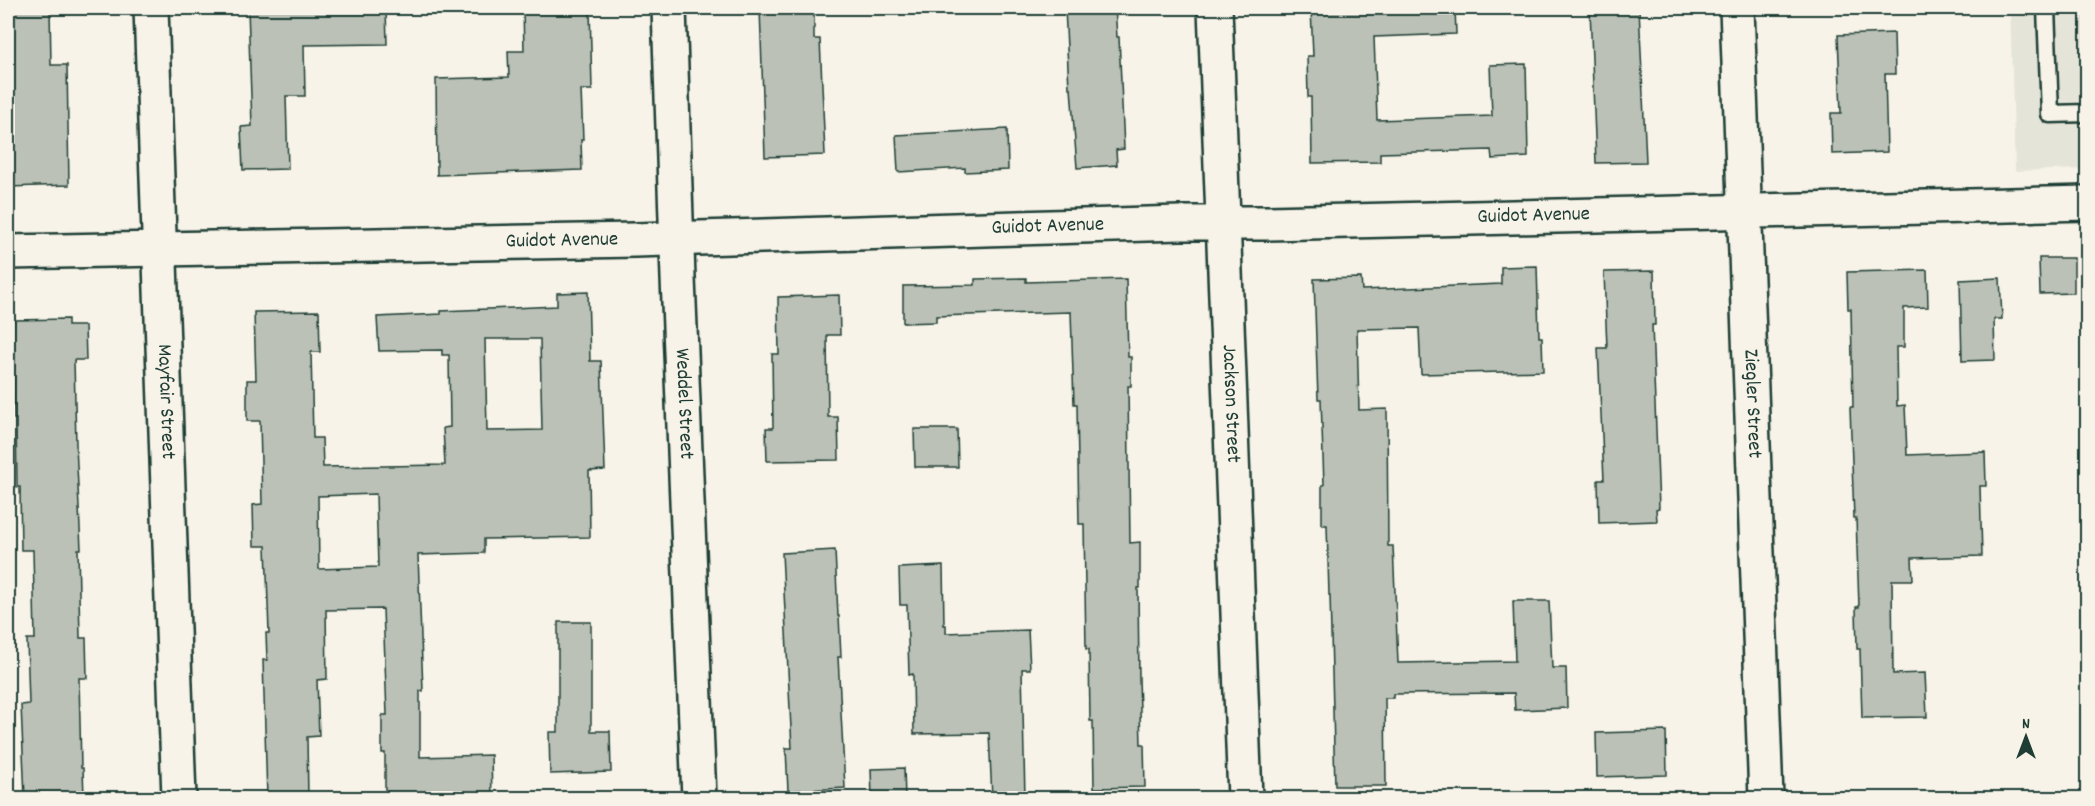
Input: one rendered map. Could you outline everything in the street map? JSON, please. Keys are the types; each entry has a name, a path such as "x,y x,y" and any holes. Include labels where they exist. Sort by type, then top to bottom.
{"street":[{"name":"Mayfair Street","path":"151,8 178,798"},
{"name":"Weddel Street","path":"669,8 699,798"},
{"name":"Jackson Street","path":"1215,8 1245,798"},
{"name":"Ziegler Street","path":"1737,8 1766,798"},
{"name":"Guidot Avenue","path":"8,252 2088,203"}],"lane":[{"path":"2046,8 2050,114 2088,113"}],"shaded area":[{"path":"2010,8 2087,8 2087,169 2015,171"}],"building":[{"path":"8,8 50,8 51,65 67,65 69,185 8,187"},
{"path":"248,8 386,8 387,44 304,45 305,96 286,96 288,169 243,170 241,127 252,126"},
{"path":"523,8 590,8 592,90 581,90 582,170 437,175 436,79 509,77 508,51 524,51"},
{"path":"760,8 814,8 814,39 820,39 825,155 765,157"},
{"path":"1065,8 1115,8 1117,37 1119,37 1124,149 1116,150 1117,165 1077,168 1071,88 1069,88"},
{"path":"1311,8 1455,8 1456,34 1374,37 1377,120 1492,116 1490,65 1526,64 1528,157 1492,159 1491,150 1380,153 1380,162 1312,163 1311,97 1308,97 1307,56 1313,56"},
{"path":"1590,8 1639,8 1646,162 1596,163"},
{"path":"1894,33 1895,74 1885,74 1887,152 1832,154 1831,113 1841,113 1838,35"},
{"path":"1007,129 1008,170 965,172 965,168 898,172 896,135"},
{"path":"2039,258 2074,258 2074,293 2040,294"},
{"path":"1537,266 1539,337 1542,337 1543,371 1421,374 1419,328 1357,329 1359,410 1387,409 1388,546 1393,546 1398,663 1515,661 1513,601 1549,601 1552,668 1566,668 1567,708 1515,710 1514,693 1393,694 1393,698 1385,698 1386,786 1335,786 1330,595 1327,525 1322,525 1322,485 1324,485 1321,399 1318,399 1314,279 1361,278 1362,290 1501,284 1501,267"},
{"path":"1927,270 1928,307 1904,308 1904,347 1896,347 1897,406 1905,405 1907,455 1985,452 1986,486 1980,486 1982,556 1912,558 1913,580 1892,580 1893,674 1925,673 1927,717 1862,718 1860,649 1857,649 1856,607 1859,607 1850,407 1853,407 1851,309 1848,309 1847,272"},
{"path":"1654,271 1655,325 1652,325 1659,508 1656,509 1657,521 1599,523 1598,480 1604,480 1598,348 1607,348 1604,272"},
{"path":"1026,278 1026,282 1126,279 1128,357 1131,357 1131,386 1128,386 1130,543 1140,542 1139,678 1145,787 1094,788 1089,649 1086,649 1084,524 1079,524 1077,404 1074,404 1071,312 936,316 936,322 903,323 903,286 975,285 975,279"},
{"path":"2000,278 2002,319 1994,319 1995,360 1962,361 1960,280"},
{"path":"588,292 590,361 601,361 605,470 589,471 590,537 484,539 484,553 418,555 423,691 420,691 420,757 491,755 492,798 385,798 382,715 387,715 383,609 326,610 327,679 317,680 319,736 307,737 308,798 267,798 263,660 267,660 266,633 269,633 266,546 254,546 253,505 262,504 260,421 247,421 247,380 256,380 254,312 319,311 320,352 311,352 313,438 322,438 323,467 445,465 443,428 450,427 449,355 442,355 442,350 379,351 377,317 441,314 441,311 557,306 557,293","holes":["485,339 540,339 542,430 487,431","376,494 378,567 319,569 318,496"]},
{"path":"839,295 840,335 827,335 828,417 838,417 839,460 767,461 766,428 773,428 772,354 779,354 778,297"},
{"path":"68,319 68,326 85,326 86,360 74,360 81,549 78,549 80,638 86,638 87,678 79,678 84,798 25,798 21,705 29,704 27,639 35,639 33,550 21,550 20,487 17,487 16,419 14,419 13,320"},
{"path":"914,429 957,429 958,467 915,467"},
{"path":"835,550 845,788 788,791 786,748 792,748 782,553"},
{"path":"943,566 946,633 1028,630 1030,669 1022,669 1025,798 992,798 989,733 914,734 913,674 909,675 907,605 900,605 899,568"},
{"path":"558,622 591,622 591,731 610,731 611,772 550,774 549,732 558,732"},
{"path":"1666,731 1667,775 1597,777 1596,733"},
{"path":"904,768 905,798 872,798 871,769"}]}
